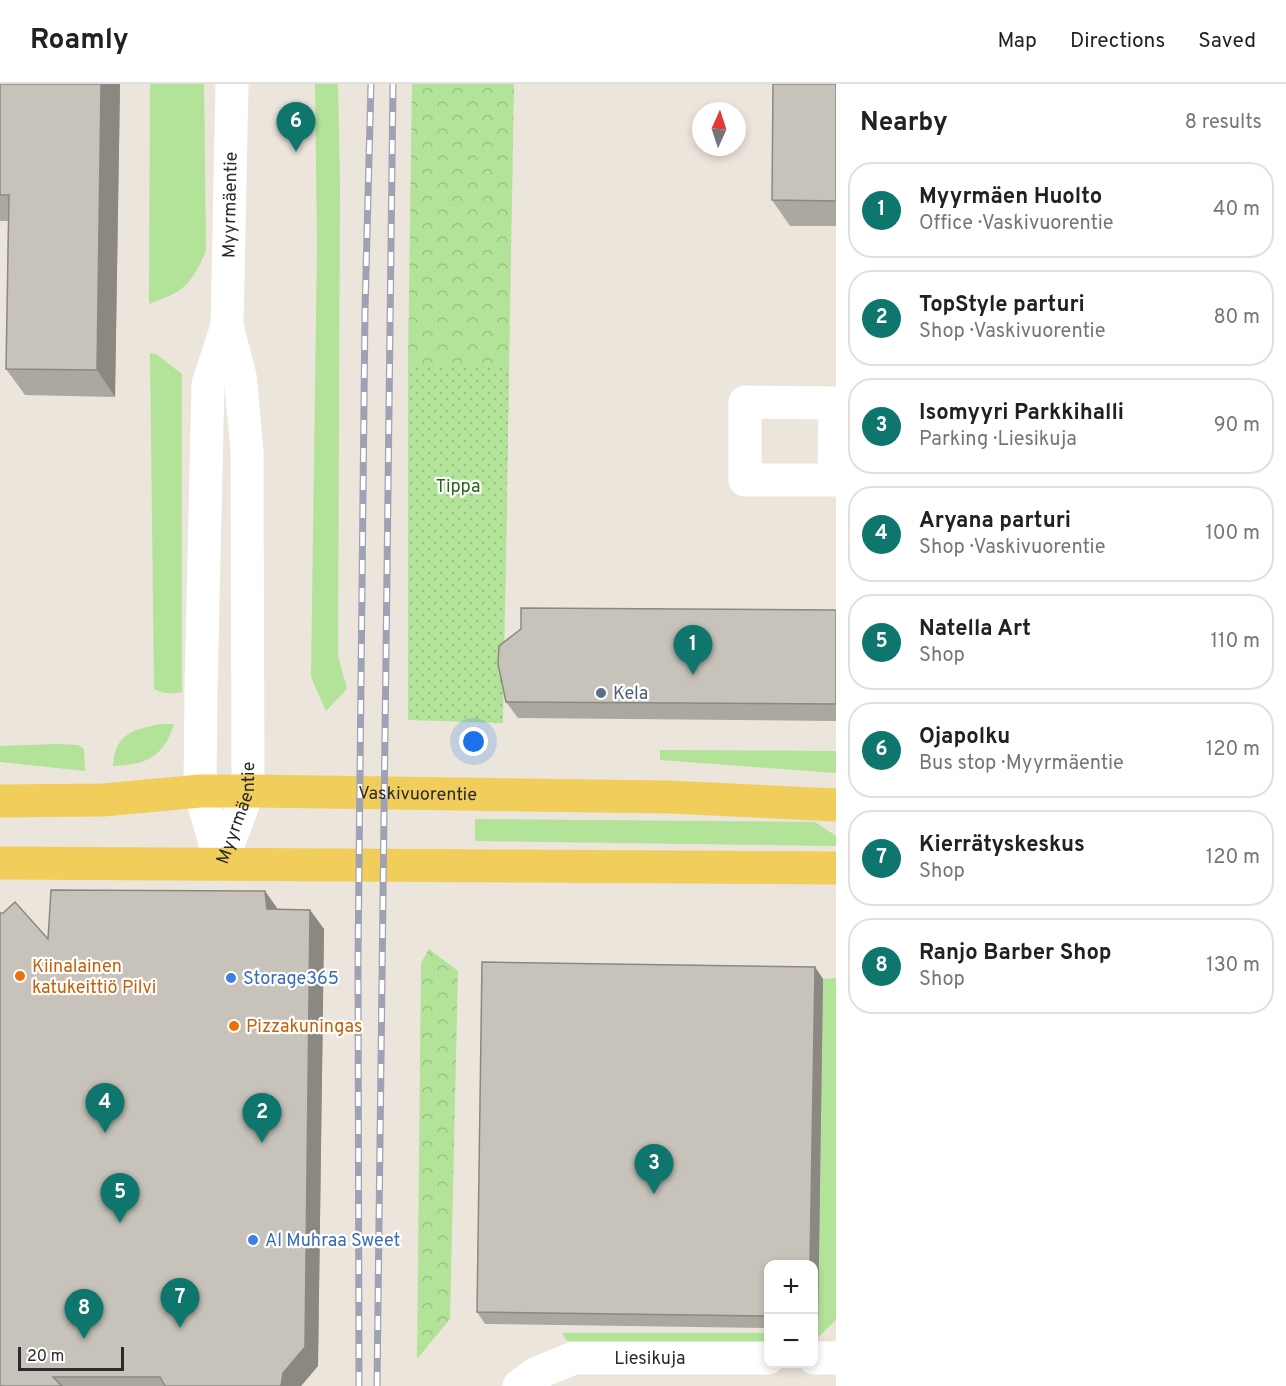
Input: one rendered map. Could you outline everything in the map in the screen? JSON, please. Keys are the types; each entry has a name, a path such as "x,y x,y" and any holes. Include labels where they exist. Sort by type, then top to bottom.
{"main road":[{"name":"Vaskivuorentie","path":"0,801 103,800 200,791 248,791 669,797 836,804"},
{"path":"0,863 836,868"}],"street":[{"name":"Myyrmäentie","path":"221,864 248,791 247,450 240,376 227,326 232,84"},
{"name":"Myyrmäentie","path":"221,864 200,791 208,384 227,326"},
{"path":"745,414 835,415 834,480 745,480 745,414"},
{"name":"Liesikuja","path":"538,1382 574,1358 764,1358"},
{"path":"818,1358 836,1358"}],"green space":[{"path":"150,84 204,84 206,251 185,286 149,304"},
{"path":"315,84 338,84 340,183 338,656 347,689 326,711 311,677 317,246"},
{"path":"412,84 514,84 505,605 408,720 408,364"},
{"path":"150,353 156,354 182,374 182,692 174,693 164,693 154,689"},
{"name":"Tippa","path":"408,364 509,367 503,723 408,720"},
{"path":"160,724 174,724 159,752 135,764 113,766 114,755 121,740 133,731"},
{"path":"78,745 84,749 85,771 0,762 0,746"},
{"path":"660,750 836,751 836,773 660,760"},
{"path":"475,819 815,822 836,836 836,846 475,841"},
{"path":"429,949 458,971 450,1319 417,1359 421,963"},
{"path":"836,978 836,1320 818,1337 818,1328 823,979"},
{"path":"562,1333 764,1333 764,1346 580,1344 566,1340"}],"building":[{"path":"0,84 101,84 97,370 6,369 9,195 0,195"},
{"path":"773,84 836,84 836,201 772,200"},
{"path":"521,608 836,610 836,704 506,702 498,664 499,646 521,629"},
{"path":"51,890 265,891 267,909 310,910 305,1347 283,1373 281,1386 165,1386 160,1377 53,1377 62,1386 0,1386 0,913 15,902 48,939"},
{"path":"482,962 815,967 810,1260 764,1260 764,1316 477,1312"}],"railway":[{"path":"359,1386 358,959 365,310 371,84"},
{"path":"377,1386 393,84"}],"place":[{"name":"Ojapolku","path":"296,152"},
{"name":"Myyrmäen Huolto","path":"693,675"},
{"name":"Kela","path":"601,693"},
{"name":"Kiinalainen katukeittiö Pilvi","path":"20,976"},
{"name":"Storage365","path":"231,978"},
{"name":"Pizzakuningas","path":"234,1026"},
{"name":"Aryana parturi","path":"105,1133"},
{"name":"TopStyle parturi","path":"262,1143"},
{"name":"Isomyyri Parkkihalli","path":"654,1194"},
{"name":"Natella Art","path":"120,1223"},
{"name":"Al Muhraa Sweet","path":"253,1240"},
{"name":"Kierrätyskeskus","path":"180,1328"},
{"name":"Ranjo Barber Shop","path":"84,1339"}]}
